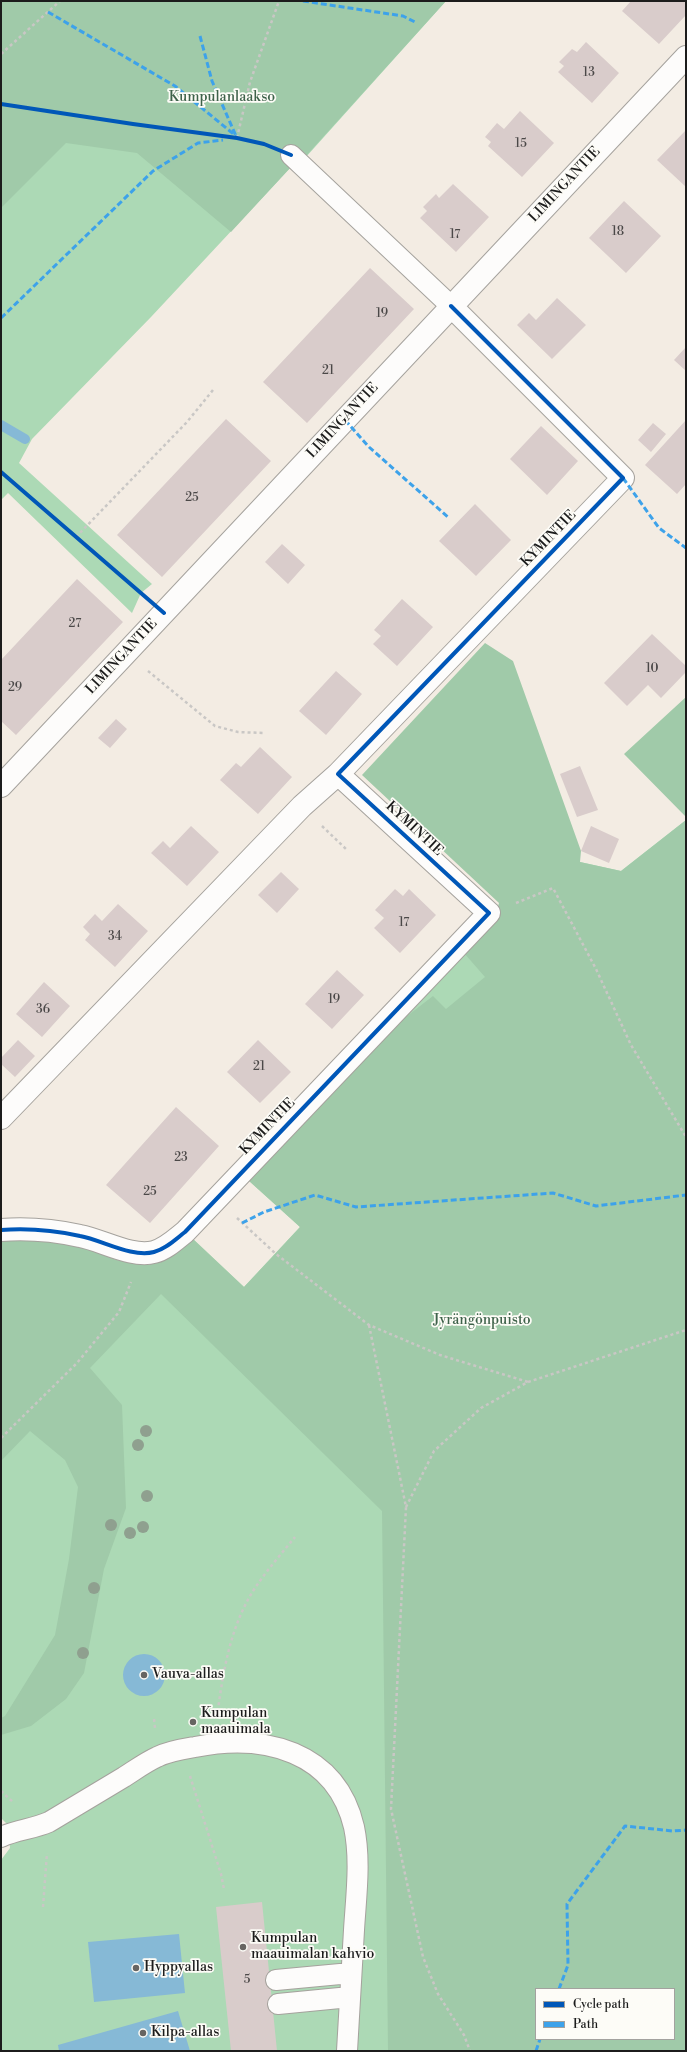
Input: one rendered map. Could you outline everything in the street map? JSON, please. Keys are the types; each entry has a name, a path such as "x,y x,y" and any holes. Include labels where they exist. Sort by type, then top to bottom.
{"street":[{"name":"LIMINGANTIE","path":"1,786 686,57"},
{"name":"KYMINTIE","path":"1,1230 30,1228 82,1236 122,1249 139,1252 154,1253 168,1246 185,1232 489,913 338,774 623,478 451,306"},
{"path":"1,1118 296,812 338,774"}],"lane":[{"path":"291,155 451,306"},
{"path":"1,1837 9,1833 32,1829 49,1822 157,1757 180,1750 214,1743 259,1744 290,1751 311,1762 327,1774 340,1791 348,1808 354,1828 357,1853 356,1902 347,2051"},
{"path":"276,1980 351,1973"},
{"path":"278,2004 350,1997"}],"path":[{"path":"1,54 60,1"},
{"path":"237,138 250,82 279,1"},
{"path":"230,137 244,139"},
{"path":"76,537 187,422 213,390"},
{"path":"70,532 82,542"},
{"path":"151,675 215,726 238,732 263,733"},
{"path":"489,913 553,888 596,969 631,1046 686,1137"},
{"path":"215,1199 276,1254 369,1325 440,1355 528,1382"},
{"path":"1,1438 77,1363 119,1312 135,1272 139,1252"},
{"path":"369,1325 406,1507 391,1809 423,1957 438,1994 464,2035 470,2051"},
{"path":"406,1507 434,1451 481,1408 528,1382 686,1330"},
{"path":"214,1743 225,1662 243,1610 255,1588 295,1537"},
{"path":"180,1750 194,1787 221,1874 224,1889"},
{"path":"43,1907 49,1822"}],"green space":[{"path":"1,1 446,1 306,157 291,167 151,317 32,439 19,463 152,584 141,593 132,613 8,493 1,500"},
{"name":"Kumpulanlaakso","path":"1,1 446,1 305,157 291,167 231,232 137,153 66,143 1,208"},
{"name":"Jyrängönpuisto","path":"485,643 513,661 581,851 580,862 621,871 686,820 686,2051 388,2051 382,1511 161,1294 90,1368 122,1405 126,1508 104,1569 84,1673 66,1699 31,1726 1,1735 1,1718 5,1716 55,1635 69,1559 78,1487 65,1460 30,1431 1,1461 1,1239 60,1240 88,1248 116,1260 149,1265 193,1239 244,1287 300,1227 248,1180 393,1027 433,996 446,1009 485,977 464,953 496,919 499,903 362,775"},
{"path":"686,697 686,817 624,754"},
{"name":"Jyrängönpuisto","path":"686,820 686,2051 1,2051 1,1860 10,1848 8,1825 1,1818 1,1239 88,1248 116,1260 149,1265 193,1239 244,1287 300,1227 248,1180 496,919 499,903 580,862 621,871"}],"water":[{"name":"Vauva-allas","path":"140,1654 148,1654 156,1657 162,1663 165,1675 162,1687 156,1693 148,1696 140,1696 132,1693 126,1687 123,1679 123,1671 126,1663 132,1657"},
{"name":"Hyppyallas","path":"179,1934 185,1993 94,2002 88,1942"},
{"name":"Kilpa-allas","path":"178,2011 190,2051 59,2051 58,2045"}],"building":[{"path":"631,1 686,1 686,15 659,44 622,11"},
{"path":"586,42 619,73 592,103 558,72 564,66 559,62 572,49 577,52"},
{"path":"520,111 554,143 522,177 488,146 491,142 485,137 497,123 504,129"},
{"path":"686,130 686,187 657,160"},
{"path":"453,184 489,217 456,252 420,218 427,211 423,207 436,194 439,198"},
{"path":"624,201 661,236 626,273 589,238"},
{"path":"370,268 414,309 307,423 263,382"},
{"path":"557,298 586,325 552,359 517,325 529,313 536,320"},
{"path":"686,347 686,371 674,360"},
{"path":"226,419 271,461 162,577 117,535"},
{"path":"686,420 686,484 677,494 645,465"},
{"path":"653,423 666,434 651,452 638,440"},
{"path":"541,426 578,461 547,495 510,459"},
{"path":"475,504 511,540 476,576 439,541"},
{"path":"282,544 305,565 288,584 265,562"},
{"path":"77,579 123,622 16,735 1,721 1,660"},
{"path":"402,599 433,627 397,666 373,644 381,636 374,630"},
{"path":"652,634 686,666 686,672 661,698 648,685 627,706 604,683"},
{"path":"336,671 362,694 326,735 299,711"},
{"path":"116,719 127,729 110,748 98,738"},
{"path":"260,747 292,777 258,814 220,780 236,763 241,767"},
{"path":"580,766 598,810 577,817 560,774"},
{"path":"191,826 219,852 187,886 151,853 163,841 170,848"},
{"path":"591,826 619,839 609,863 581,851"},
{"path":"281,872 299,889 277,913 258,895"},
{"path":"395,889 403,896 409,889 436,915 400,953 374,928 384,918 375,910"},
{"path":"118,904 148,931 115,967 85,940 90,934 83,927 95,914 102,921"},
{"path":"337,970 364,995 332,1029 305,1004"},
{"path":"44,982 70,1006 42,1037 16,1014"},
{"path":"18,1040 35,1056 15,1077 1,1064 1,1058"},
{"path":"258,1040 291,1072 260,1103 227,1072"},
{"path":"176,1107 219,1146 150,1223 106,1185"},
{"path":"262,1902 277,2051 231,2051 216,1907"}],"waterway":[{"path":"1,425 25,439"}],"marked path":[{"path":"303,1 403,16 415,22"},
{"path":"48,12 175,86 236,136"},
{"path":"200,36 212,81 236,136"},
{"path":"1,318 153,171 198,143 223,140"},
{"path":"345,420 369,447 449,518"},
{"path":"623,478 659,528 686,548"},
{"path":"242,1223 264,1212 315,1195 356,1207 553,1193 596,1206 686,1195"},
{"path":"559,1988 568,1965 567,1904 625,1826 673,1831 686,1830"},
{"path":"536,2051 540,2040"}],"cycle path":[{"path":"1,104 237,138 264,144 291,155"},
{"path":"1,1230 31,1229 60,1232 89,1238 136,1253 154,1252 167,1246 185,1232 489,913 338,774 623,478 451,306"},
{"path":"1,472 164,613"}],"place":[{"name":"Vauva-allas","path":"144,1675"},
{"name":"Kumpulan maauimala","path":"193,1722"},
{"name":"Kumpulan maauimalan kahvio","path":"243,1947"},
{"name":"Hyppyallas","path":"136,1968"},
{"name":"Kilpa-allas","path":"143,2033"}]}
